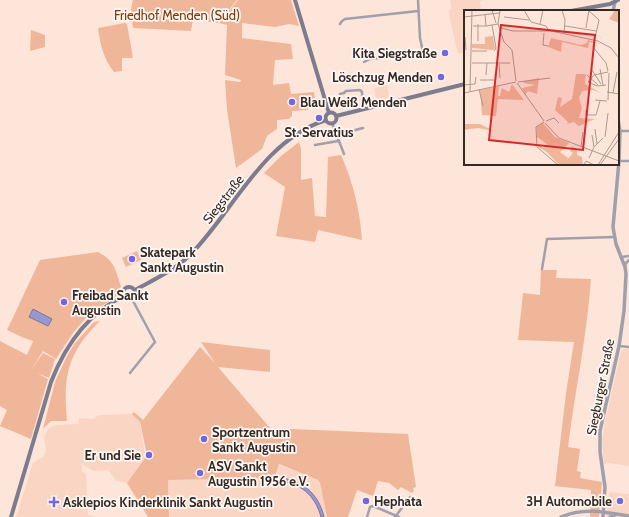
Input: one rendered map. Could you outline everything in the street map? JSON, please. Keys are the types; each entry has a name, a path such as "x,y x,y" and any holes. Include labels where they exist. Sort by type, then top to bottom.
{"main road":[{"path":"295,0 329,113"},
{"path":"576,10 617,1"},
{"path":"329,113 336,116 464,84"},
{"path":"329,113 326,115 326,120 329,123 336,121 336,116"},
{"name":"Siegstraße","path":"124,296 123,290 126,287 131,287 135,290 163,276 190,255 258,170 276,150 297,134 314,124 326,120"},
{"path":"11,517 51,382 57,367 71,342 95,316 124,296 128,300 132,299 136,294 135,290"}],"street":[{"path":"364,62 419,54 423,52 420,38 418,0"},
{"path":"340,24 345,19 418,11"},
{"path":"340,94 346,91 360,90 362,92 363,109"},
{"path":"332,123 344,154"},
{"name":"Siegburger Straße","path":"619,125 619,161"},
{"path":"336,135 363,128"},
{"path":"620,131 629,131"},
{"path":"315,145 338,140"},
{"path":"619,161 629,162"},
{"name":"Siegburger Straße","path":"603,517 606,487 600,452 600,431 619,346 626,274 625,267 614,237 613,226 619,165"},
{"path":"542,269 547,239 614,237"},
{"path":"621,257 629,256"},
{"path":"625,267 629,260"},
{"path":"130,373 155,342 132,299"},
{"path":"619,346 629,347"},
{"path":"367,517 370,507 373,506 397,516 410,497"},
{"path":"560,517 584,511 629,516"},
{"path":"610,517 618,514"}],"shaded area":[{"path":"450,0 485,0 480,1 481,10 464,10 464,52 458,54 450,20 449,10 451,9"},
{"path":"387,85 390,101 377,103 374,88"},
{"path":"624,349 629,349 629,466 609,463 604,464 602,441 621,351"},
{"path":"132,414 140,422 145,457 127,483 116,481 108,470 93,471 81,463 82,471 86,474 88,515 96,517 16,517 33,463 44,456 46,451 44,436 48,429 54,425 79,424 79,418 94,419 101,415"},
{"path":"279,465 318,480 320,483 327,517 169,517 168,480 276,477"},
{"path":"609,492 629,494 629,517 606,517"}],"green space":[{"name":"Friedhof Menden (Süd)","path":"133,0 237,0 218,23 193,20 191,31 133,28 131,9"},
{"path":"238,0 291,0 299,26 289,24 275,27 242,23 242,38 291,44 293,59 275,60 273,85 289,83 291,94 314,92 315,100 308,102 308,110 292,111 292,116 289,119 277,120 277,129 267,136 262,149 236,168 227,110 225,80 240,82 241,80 225,75 227,25 219,23"},
{"path":"125,23 127,24 133,58 122,58 122,71 114,72 103,52 98,28"},
{"path":"31,30 45,35 45,47 30,51"},
{"path":"299,142 301,149 301,180 312,178 315,216 326,217 328,157 341,155 355,197 360,218 362,240 318,230 315,242 276,236 285,187 264,173 281,156"},
{"name":"Skatepark Sankt Augustin","path":"137,251 141,260 126,267 122,258"},
{"name":"Freibad Sankt Augustin","path":"98,252 104,255 111,262 116,270 121,286 117,297 91,312 73,333 56,359 43,351 31,370 43,353 55,359 49,378 37,373 48,379 31,439 0,426 7,410 0,406 0,341 27,355 33,341 7,330 40,260"},
{"path":"541,270 557,270 556,278 591,279 587,321 568,447 580,449 577,471 581,472 580,478 602,482 599,517 590,517 591,490 555,486 566,393 574,342 518,340 523,293 540,295"},
{"path":"100,321 80,344 70,366 66,391 67,421 51,421 43,429 55,382 67,356 75,343 94,322"},
{"path":"201,342 270,350 270,372 218,367 270,428 408,434 416,487 413,488 414,491 412,493 401,487 398,490 389,483 378,481 373,496 357,490 348,517 327,517 320,483 318,480 279,464 275,477 245,479 235,477 227,486 219,479 168,480 169,517 148,517 127,483 147,455 140,422 132,414 134,412 143,420 200,347 215,363"}],"water":[{"path":"33,309 52,319 48,326 29,317"},
{"path":"277,478 294,481 308,489 318,501 324,517 321,517 315,502 305,491 293,484 277,481"}],"place":[{"name":"Kita Siegstraße","path":"445,53"},
{"name":"Löschzug Menden","path":"441,77"},
{"name":"Blau Weiß Menden","path":"292,102"},
{"name":"St. Servatius","path":"319,118"},
{"name":"Skatepark Sankt Augustin","path":"132,259"},
{"name":"Freibad Sankt Augustin","path":"64,302"},
{"name":"Sportzentrum Sankt Augustin","path":"204,439"},
{"name":"Er und Sie","path":"149,455"},
{"name":"ASV Sankt Augustin 1956 e.V.","path":"200,473"},
{"name":"Hephata","path":"366,501"},
{"name":"3H Automobile","path":"620,501"},
{"name":"Asklepios Kinderklinik Sankt Augustin","path":"54,502"}]}
